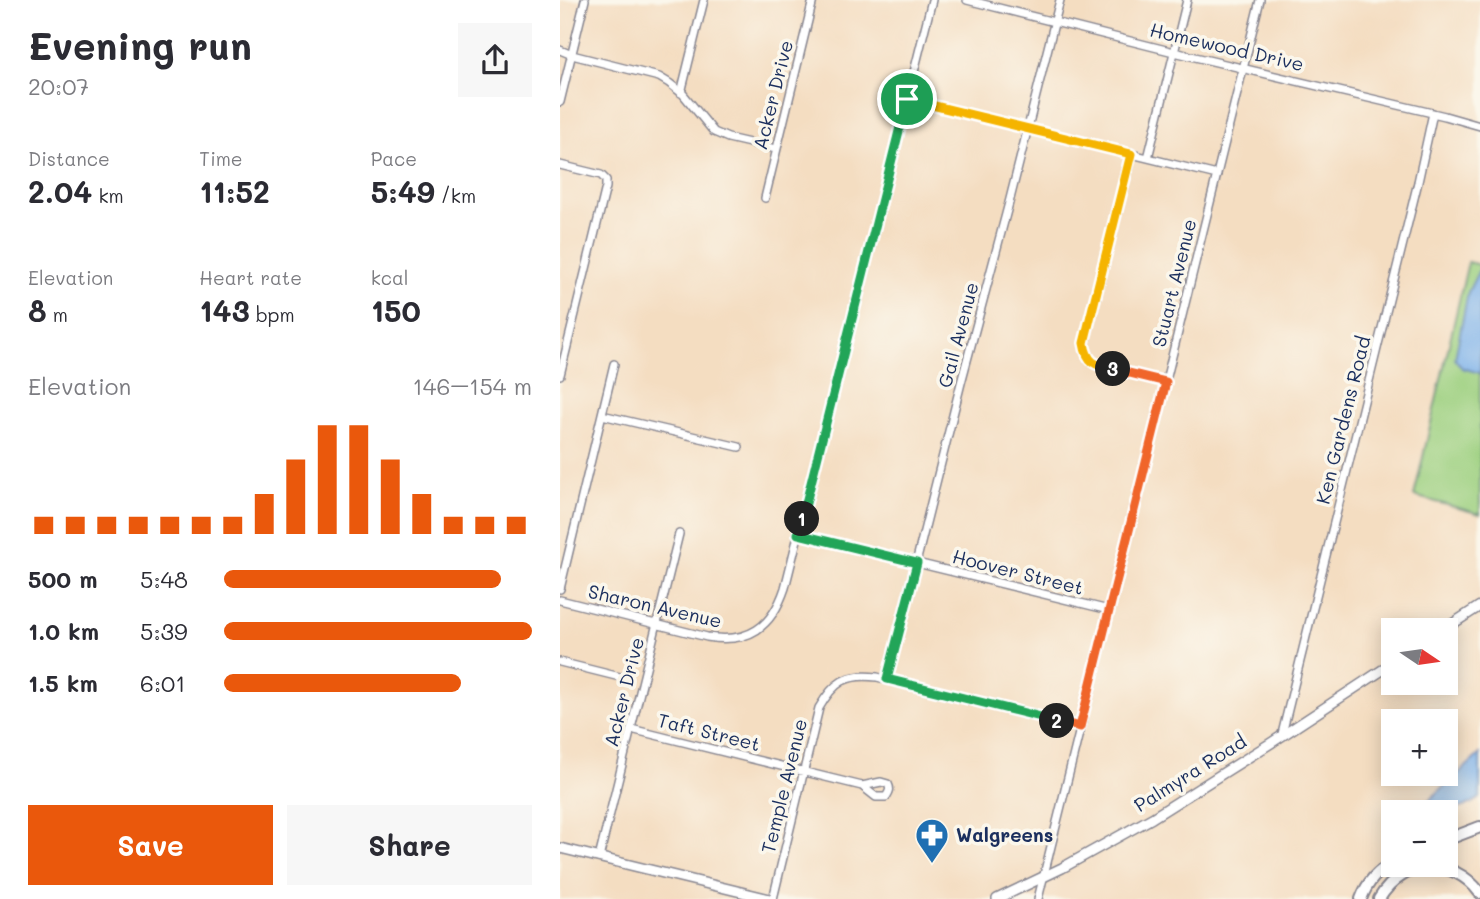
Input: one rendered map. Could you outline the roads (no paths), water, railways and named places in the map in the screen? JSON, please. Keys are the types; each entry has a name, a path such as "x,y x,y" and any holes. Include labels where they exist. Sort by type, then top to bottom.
{"highway":[{"path":"1458,835 1480,827"},
{"path":"1380,899 1394,880 1412,871 1429,867 1453,870 1470,881 1480,893"},
{"path":"1361,899 1370,881 1381,871"}],"main road":[{"path":"1458,620 1480,606"},
{"name":"Palmyra Road","path":"997,899 1044,877 1152,818 1381,671"},
{"path":"560,848 771,899"}],"street":[{"path":"560,102 585,0"},
{"path":"681,93 704,0"},
{"name":"Acker Drive","path":"765,198 813,0"},
{"name":"Sharon Avenue","path":"560,600 723,639 741,637 758,629 777,609 786,587 932,0"},
{"name":"Homewood Drive","path":"967,0 1480,126"},
{"name":"Gail Avenue","path":"887,679 1060,0"},
{"path":"1148,158 1187,0"},
{"name":"Stuart Avenue","path":"1038,899 1261,0"},
{"path":"560,50 647,73 670,83 714,132 776,149"},
{"path":"907,99 1217,175"},
{"name":"Ken Gardens Road","path":"1282,734 1433,113"},
{"path":"1131,154 1084,345 1086,354 1093,363 1166,382"},
{"path":"560,165 601,175 606,180 607,187 560,375"},
{"path":"560,589 614,364"},
{"path":"602,415 739,447"},
{"name":"Acker Drive","path":"599,858 679,534"},
{"name":"Hoover Street","path":"798,534 1109,610"},
{"path":"560,662 624,678"},
{"name":"Temple Avenue","path":"771,899 819,708 836,684 862,675 887,679 1080,727"},
{"name":"Taft Street","path":"631,729 862,786"}],"water":[{"path":"1479,270 1480,373 1462,368 1455,359 1468,292"},
{"path":"1480,754 1480,798 1458,809 1458,800 1429,800 1445,786 1458,786 1458,774"}],"place":[{"name":"Walgreens","path":"932,865"}]}
